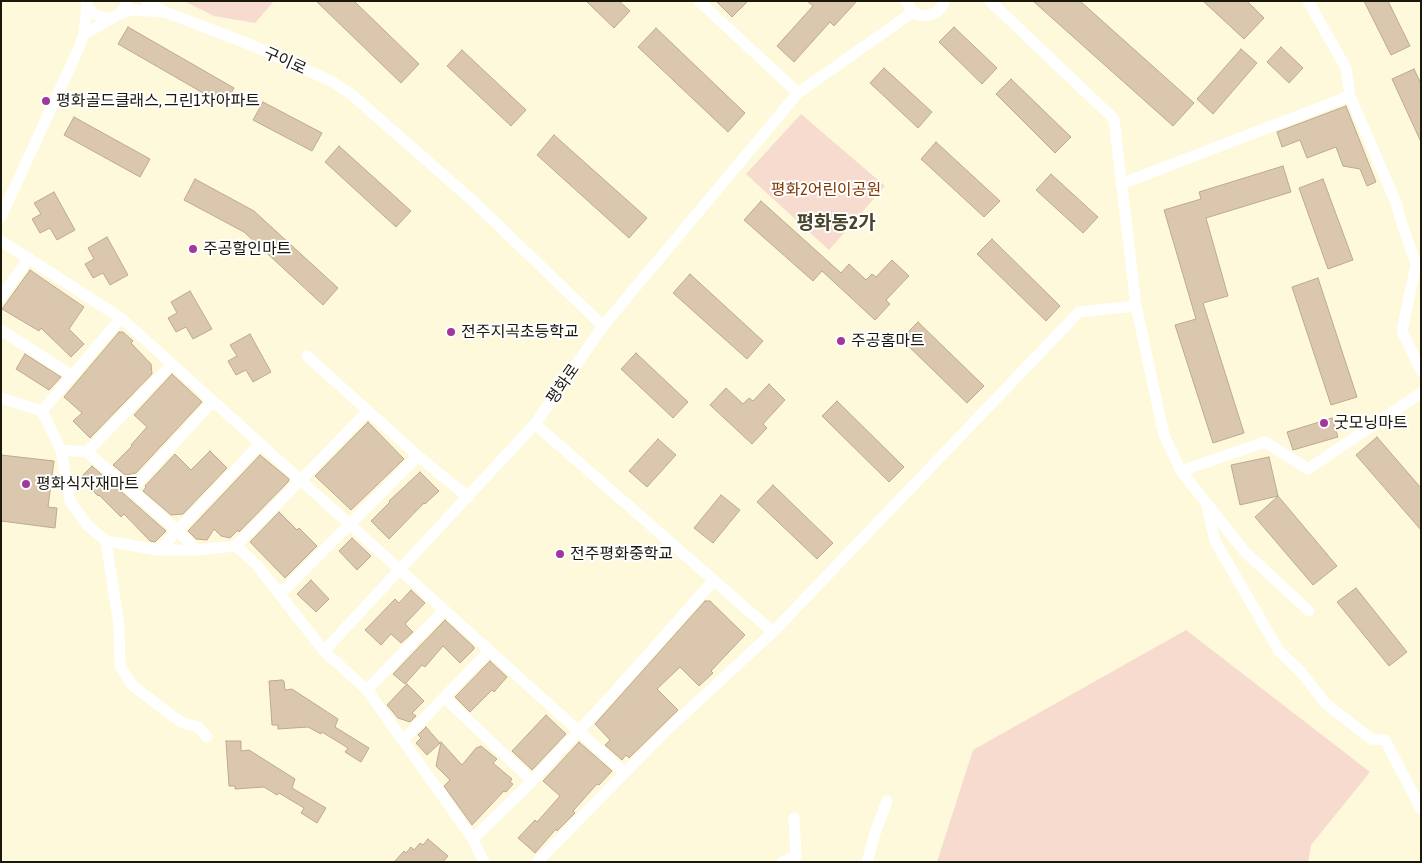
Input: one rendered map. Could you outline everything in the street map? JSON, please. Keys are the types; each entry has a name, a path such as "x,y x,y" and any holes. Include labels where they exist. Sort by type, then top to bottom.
{"street":[{"name":"구이로","path":"147,1 165,12 249,44 333,82 352,95 473,201 604,326"},
{"path":"699,1 798,93"},
{"path":"906,1 913,12 921,16 929,16 937,12 943,6 944,1"},
{"path":"990,1 1114,119 1136,306 1164,435 1181,471 1245,552 1309,611"},
{"path":"1308,1 1346,68 1350,96 1398,205 1400,218 1416,264 1402,331 1421,371"},
{"name":"구이로","path":"87,2 89,9 98,17 111,18 122,10"},
{"name":"구이로","path":"1,217 84,34 87,2"},
{"name":"구이로","path":"84,34 122,10 165,12"},
{"name":"평화로","path":"324,651 535,424 604,326 798,93 913,12"},
{"path":"1121,184 1350,96"},
{"path":"1,241 121,318 624,773"},
{"path":"1,297 29,258"},
{"path":"537,862 668,729 773,632 1078,312 1136,306"},
{"path":"42,410 121,318"},
{"path":"1,330 71,375"},
{"path":"307,356 418,456 468,497"},
{"path":"87,452 172,364"},
{"path":"1181,471 1265,442 1308,469 1421,393"},
{"path":"1,398 42,410 62,450 70,501 87,525 106,541 159,550 196,550 236,546 368,411"},
{"path":"131,490 213,401"},
{"path":"535,424 773,632"},
{"path":"159,550 260,444"},
{"path":"62,450 87,452 178,531 196,550"},
{"path":"280,594 418,456"},
{"path":"1206,502 1214,541 1278,651 1301,672 1325,703 1370,739 1385,740 1421,809"},
{"path":"106,541 120,626 120,666 132,685 175,718 183,723 198,727 207,737"},
{"path":"236,546 256,564 324,651 367,690 473,839 484,862"},
{"path":"473,839 532,781 714,580"},
{"path":"367,690 444,610"},
{"path":"403,740 489,651"},
{"path":"445,698 532,781"},
{"path":"867,862 887,801"},
{"path":"782,862 796,856 794,818"}],"green space":[{"path":"184,1 274,1 255,23 214,16"},
{"name":"평화2어린이공원","path":"801,114 885,186 829,250 746,174"},
{"path":"1186,630 1370,772 1311,845 1308,862 937,862 973,750"}],"building":[{"path":"316,1 354,1 419,64 401,83"},
{"path":"586,1 619,1 630,11 614,28"},
{"path":"716,1 748,1 732,17"},
{"path":"807,1 857,1 834,26 830,22 794,62 777,46 813,6"},
{"path":"1033,1 1080,1 1194,103 1173,126"},
{"path":"1203,1 1247,1 1264,18 1244,39"},
{"path":"1364,1 1388,1 1410,46 1391,55"},
{"path":"128,27 234,88 224,105 118,44"},
{"path":"954,27 997,68 982,84 939,42"},
{"path":"656,28 745,113 728,132 638,47"},
{"path":"1281,47 1303,68 1289,83 1267,62"},
{"path":"1241,49 1257,63 1213,114 1197,99"},
{"path":"462,50 526,110 511,126 447,66"},
{"path":"884,68 932,112 918,128 870,83"},
{"path":"1414,69 1421,84 1421,142 1392,79"},
{"path":"1011,79 1071,137 1055,153 996,94"},
{"path":"263,102 322,133 312,151 253,120"},
{"path":"1346,106 1376,182 1367,186 1360,169 1343,166 1336,147 1307,158 1300,140 1282,147 1277,132"},
{"path":"74,117 150,159 140,177 64,135"},
{"path":"554,135 647,218 629,238 537,155"},
{"path":"936,142 1000,201 984,217 921,159"},
{"path":"339,146 411,211 396,227 325,162"},
{"path":"1283,166 1291,192 1206,218 1228,296 1203,303 1244,433 1213,443 1175,325 1196,319 1164,210 1201,199 1199,192"},
{"path":"1051,174 1098,217 1083,233 1036,190"},
{"path":"195,179 254,211 338,288 323,305 244,232 184,200"},
{"path":"1323,179 1353,260 1328,269 1299,188"},
{"path":"54,192 75,230 57,240 50,228 40,233 32,219 41,214 34,203"},
{"path":"761,201 841,273 849,264 866,280 872,274 876,277 892,260 909,276 886,300 890,304 875,320 822,271 813,281 744,220"},
{"path":"107,237 128,275 110,285 103,273 93,278 85,264 94,259 88,248"},
{"path":"992,239 1060,306 1046,321 977,254"},
{"path":"30,270 84,307 69,329 84,344 71,357 41,328 39,331 2,309"},
{"path":"690,274 763,341 747,359 673,293"},
{"path":"1318,278 1357,397 1331,405 1292,287"},
{"path":"190,291 212,329 193,339 186,327 176,332 168,318 177,313 171,302"},
{"path":"918,322 984,386 967,403 901,339"},
{"path":"119,332 123,332 133,341 131,343 151,364 152,374 90,438 73,421 82,413 64,397"},
{"path":"250,334 271,372 253,382 246,370 236,375 228,361 237,356 230,345"},
{"path":"636,353 688,402 673,418 621,369"},
{"path":"25,354 61,377 49,390 16,369"},
{"path":"172,374 202,402 136,473 125,475 113,465 147,427 134,415"},
{"path":"769,384 785,400 763,424 767,428 752,444 710,405 726,388 743,404 749,398 753,401"},
{"path":"837,401 904,467 889,482 822,416"},
{"path":"1332,418 1338,437 1293,450 1287,432"},
{"path":"368,422 404,459 351,510 315,476"},
{"path":"1377,437 1421,488 1421,530 1356,455"},
{"path":"658,439 676,455 647,487 629,471"},
{"path":"210,451 227,468 183,514 171,515 143,491 145,486 175,454 191,470"},
{"name":"평화식자재마트","path":"1,455 54,461 48,507 57,508 55,528 1,521"},
{"path":"260,455 289,479 288,482 239,532 238,530 230,538 221,536 214,529 207,540 196,539 188,531"},
{"path":"1269,457 1278,496 1240,505 1231,465"},
{"path":"92,466 166,531 155,542 150,541 124,514 121,517 80,478"},
{"path":"420,472 439,491 424,503 389,539 371,521"},
{"path":"773,485 833,543 817,559 757,502"},
{"path":"721,495 740,510 713,543 694,528"},
{"path":"1278,496 1337,566 1313,585 1255,517"},
{"path":"279,512 317,546 285,578 250,542"},
{"path":"352,538 371,556 357,570 339,551"},
{"path":"311,580 329,599 316,612 297,594"},
{"path":"1356,588 1407,652 1389,666 1337,602"},
{"path":"411,590 425,603 405,624 413,632 401,643 391,634 381,645 365,630 395,599 399,603"},
{"path":"705,601 710,601 745,635 711,671 713,673 699,686 680,667 657,689 678,710 629,758 626,755 622,760 605,745 610,740 595,724"},
{"path":"445,620 474,649 460,663 443,646 425,667 422,665 405,684 393,674"},
{"path":"490,661 507,677 494,692 492,690 470,712 455,697"},
{"path":"269,681 284,681 285,690 292,689 338,719 335,727 369,748 361,762 345,752 348,748 322,732 321,734 308,727 278,729 278,725 272,725"},
{"path":"407,684 424,701 412,713 416,716 410,722 398,718 387,705"},
{"path":"546,715 566,734 532,770 512,751"},
{"path":"426,727 440,743 427,755 416,743 421,738 418,735"},
{"path":"226,741 241,741 241,751 249,750 295,779 292,788 326,808 317,823 301,813 304,808 279,793 277,795 264,787 235,789 235,786 229,786"},
{"path":"441,742 462,765 476,748 481,746 497,759 493,763 512,779 510,782 513,784 472,825 444,786 450,780 436,766"},
{"path":"579,742 612,771 599,785 597,784 573,811 575,813 557,831 556,829 535,853 518,838 535,820 537,822 560,796 543,781"},
{"path":"428,839 448,856 443,862 394,862 404,851 406,853 411,847 414,850 420,843 423,845"}],"place":[{"name":"평화골드클래스, 그린1차아파트","path":"46,101"},
{"name":"주공할인마트","path":"193,249"},
{"name":"전주지곡초등학교","path":"451,332"},
{"name":"주공홈마트","path":"841,341"},
{"name":"굿모닝마트","path":"1324,423"},
{"name":"평화식자재마트","path":"26,484"},
{"name":"전주평화중학교","path":"560,554"}],"district":[{"name":"평화동2가","path":"836,223"}]}
